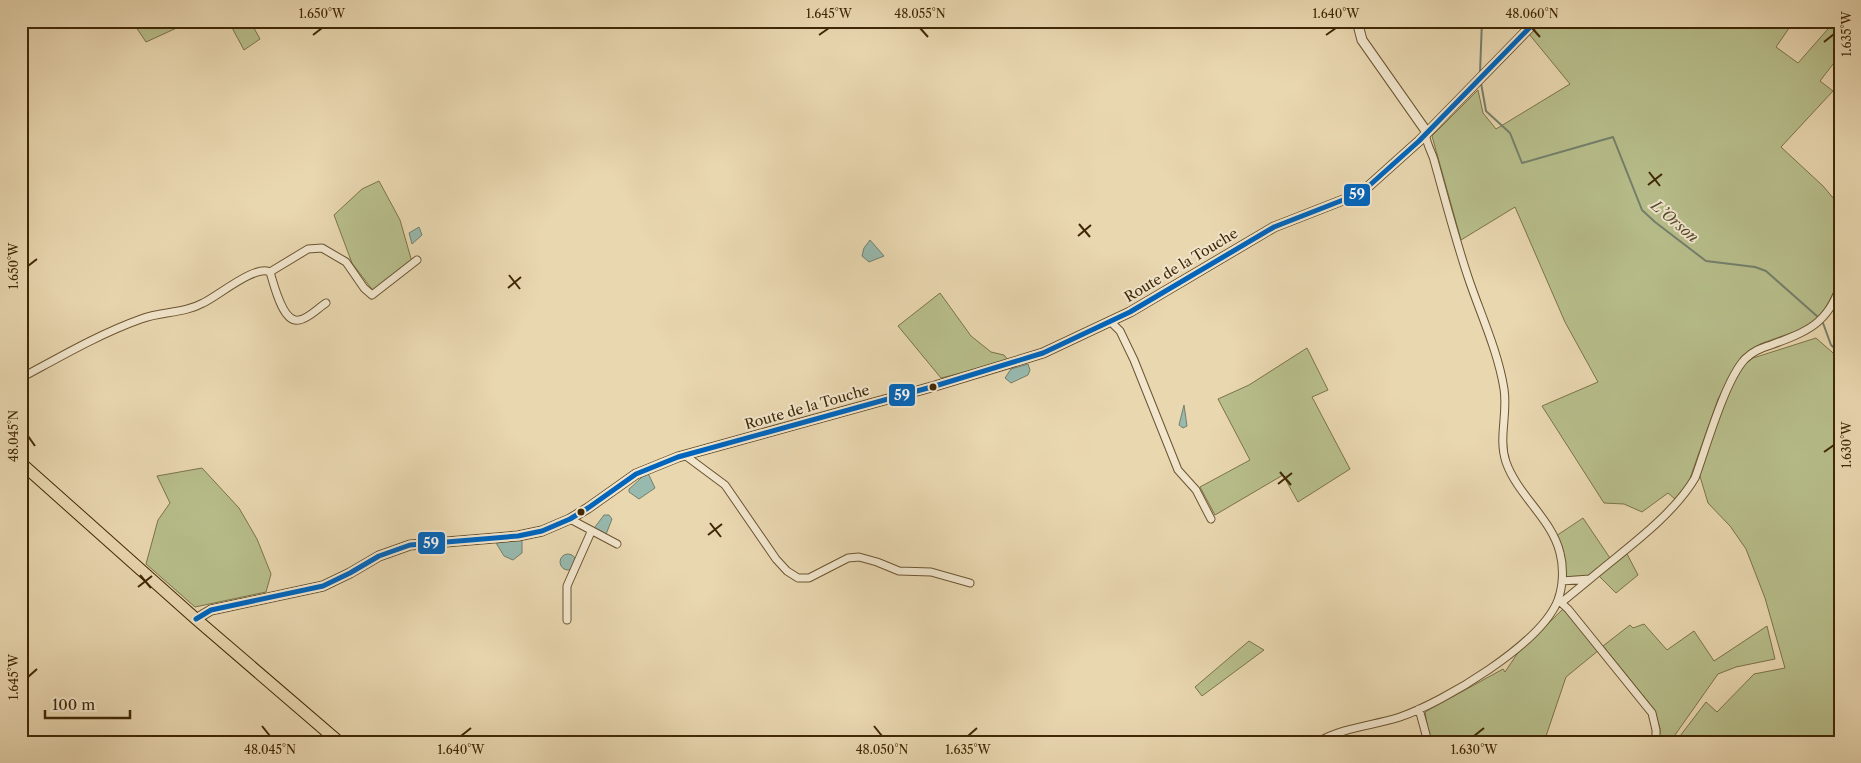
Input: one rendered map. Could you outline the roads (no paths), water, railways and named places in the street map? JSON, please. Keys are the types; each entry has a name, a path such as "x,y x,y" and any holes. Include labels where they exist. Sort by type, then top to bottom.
{"main road":[{"path":"21,463 196,619 340,742"}],"street":[{"path":"1357,21 1362,40 1426,130 1458,247 1501,374 1505,397 1502,442 1506,461 1513,477 1557,543 1562,560 1560,601 1652,713 1656,742"},
{"name":"Route de la Touche","path":"196,619 211,610 323,586 396,549 428,543 518,536 542,531 570,519 636,474 686,456 1031,358 1111,322 1274,227 1361,193 1426,134 1536,21"},
{"path":"21,378 80,346 141,318 156,314 180,313 203,304 247,277 261,270 270,272 308,249 322,248 346,262 364,288 372,295 417,260"},
{"path":"270,272 288,318 293,321 301,320 326,303"},
{"path":"1318,742 1340,731 1400,717 1420,709 1510,655 1541,624 1560,601 1590,579 1635,541 1687,492 1695,478 1728,387 1743,361 1751,353 1807,331 1826,315 1836,298 1840,286"},
{"path":"1111,322 1120,331 1134,360 1178,470 1196,490 1211,519"},
{"path":"686,456 725,485 776,560 787,571 798,578 809,578 848,558 859,557 899,571 931,572 970,584"},
{"path":"570,519 591,532 617,544"},
{"path":"567,620 567,586 591,532"},
{"path":"1562,581 1590,579"},
{"path":"1420,709 1428,742"}],"water":[{"path":"419,227 422,235 412,244 409,233"},
{"path":"870,240 884,256 869,262 862,256 864,248"},
{"path":"1028,364 1030,370 1028,375 1011,383 1005,378 1011,369"},
{"path":"1184,405 1187,426 1183,428 1179,425"},
{"path":"648,473 655,488 639,499 629,492 629,489"},
{"path":"604,515 609,515 612,519 605,537 592,531"},
{"path":"522,540 522,553 513,560 504,556 496,543"},
{"path":"568,554 576,562 568,570 560,562"}],"waterway":[{"name":"L’Orson","path":"1480,73 1482,21"},
{"name":"L’Orson","path":"1481,83 1486,111 1510,133 1522,163 1613,137 1642,210 1655,222 1706,261 1755,267 1766,271 1818,317"},
{"name":"L’Orson","path":"1823,323 1831,345 1840,353"}]}
